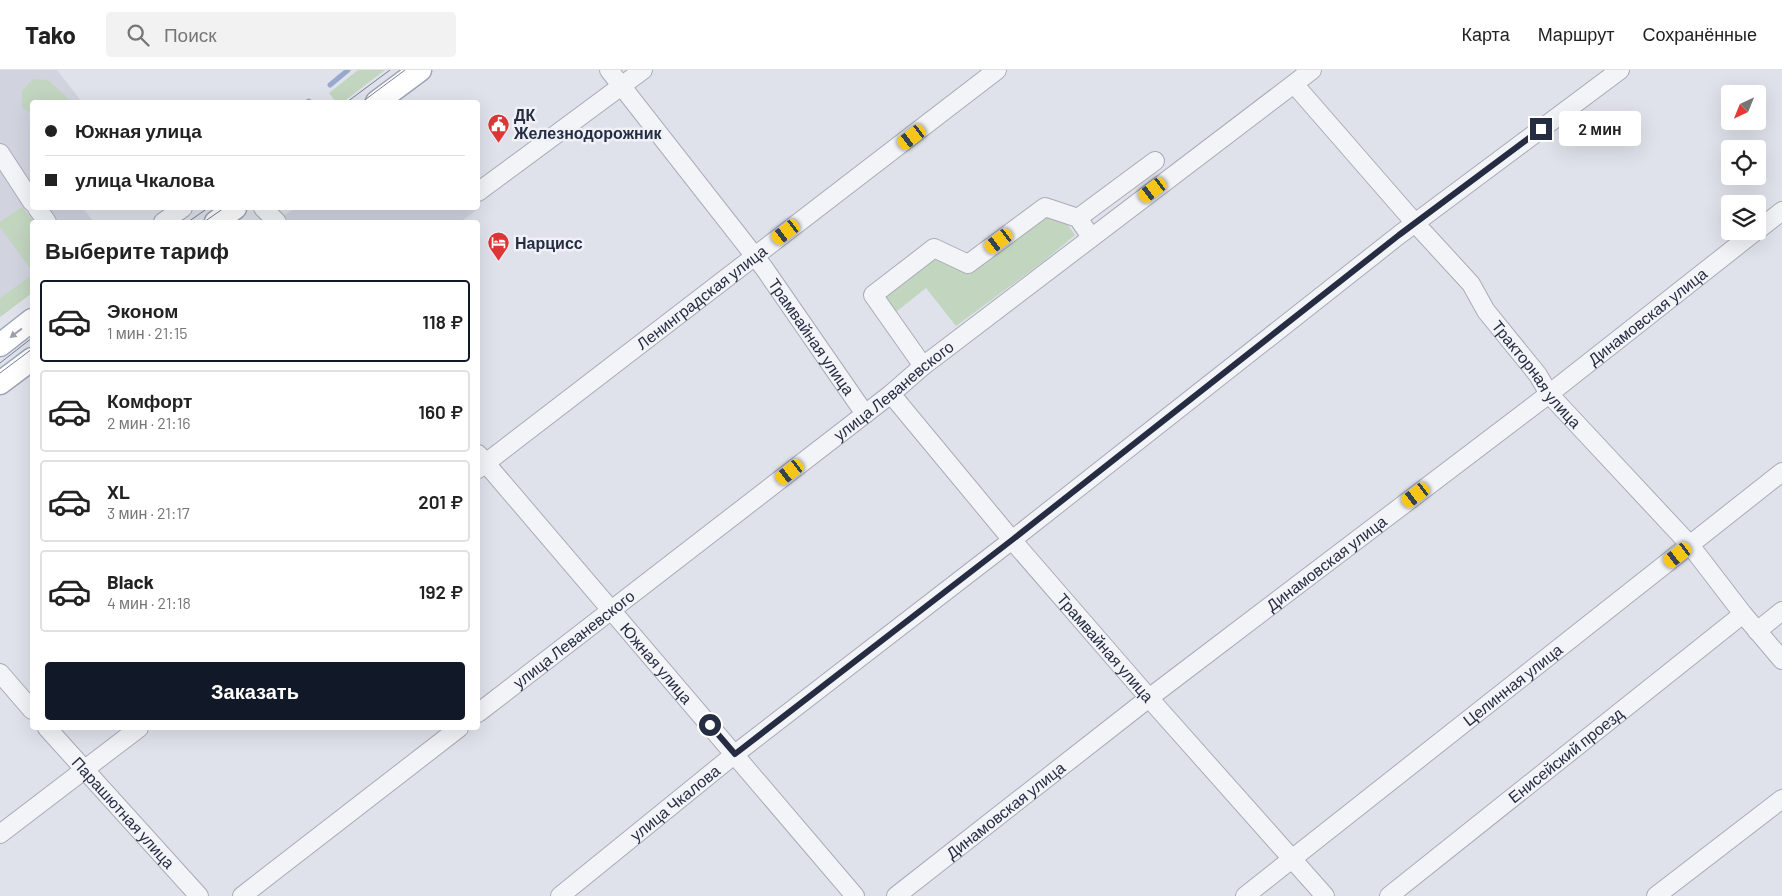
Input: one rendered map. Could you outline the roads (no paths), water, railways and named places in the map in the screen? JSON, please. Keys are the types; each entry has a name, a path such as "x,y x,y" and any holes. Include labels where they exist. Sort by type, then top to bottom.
{"main road":[{"path":"382,100 420,70"},
{"path":"219,220 233,210"},
{"path":"0,345 30,322"},
{"path":"0,383 30,360"}],"street":[{"name":"Трамвайная улица","path":"609,70 754,256 865,414"},
{"path":"480,191 643,70"},
{"name":"Ленинградская улица","path":"480,462 912,137 998,70"},
{"name":"улица Леваневского","path":"480,711 891,394 923,366 1312,70"},
{"name":"улица Чкалова","path":"560,896 735,754 1012,540 1415,223 1620,70"},
{"name":"Тракторная улица","path":"1294,84 1415,223 1471,284 1486,310 1538,375 1549,394 1690,545 1743,614 1782,660"},
{"path":"0,153 30,199"},
{"path":"1078,218 1155,162"},
{"path":"923,366 874,295 934,248 968,264 1045,206 1078,218 1091,237"},
{"path":"166,220 180,210"},
{"path":"265,210 276,220"},
{"name":"Динамовская улица","path":"1766,224 1782,211"},
{"name":"Динамовская улица","path":"896,896 1149,698 1549,394 1746,240"},
{"name":"Трамвайная улица","path":"891,394 1012,540 1325,896"},
{"name":"Южная улица","path":"480,462 611,610 855,896"},
{"name":"Целинная улица","path":"1244,896 1782,472"},
{"path":"1757,631 1782,611"},
{"name":"Енисейский проезд","path":"1389,896 1743,614"},
{"path":"0,673 30,708"},
{"name":"Парашютная улица","path":"49,730 199,896"},
{"path":"0,834 136,730"},
{"path":"242,896 456,730"},
{"path":"1656,896 1782,799"}],"waterway":[{"path":"330,85 348,70"}],"tram line":[{"path":"350,100 390,70"},
{"path":"365,100 405,70"},
{"path":"191,220 205,210"},
{"path":"207,220 221,210"},
{"path":"0,363 30,340"},
{"path":"0,373 30,350"}],"place":[{"name":"ДК Железнодорожник","path":"498,143"},
{"name":"Нарцисс","path":"499,262"}]}
